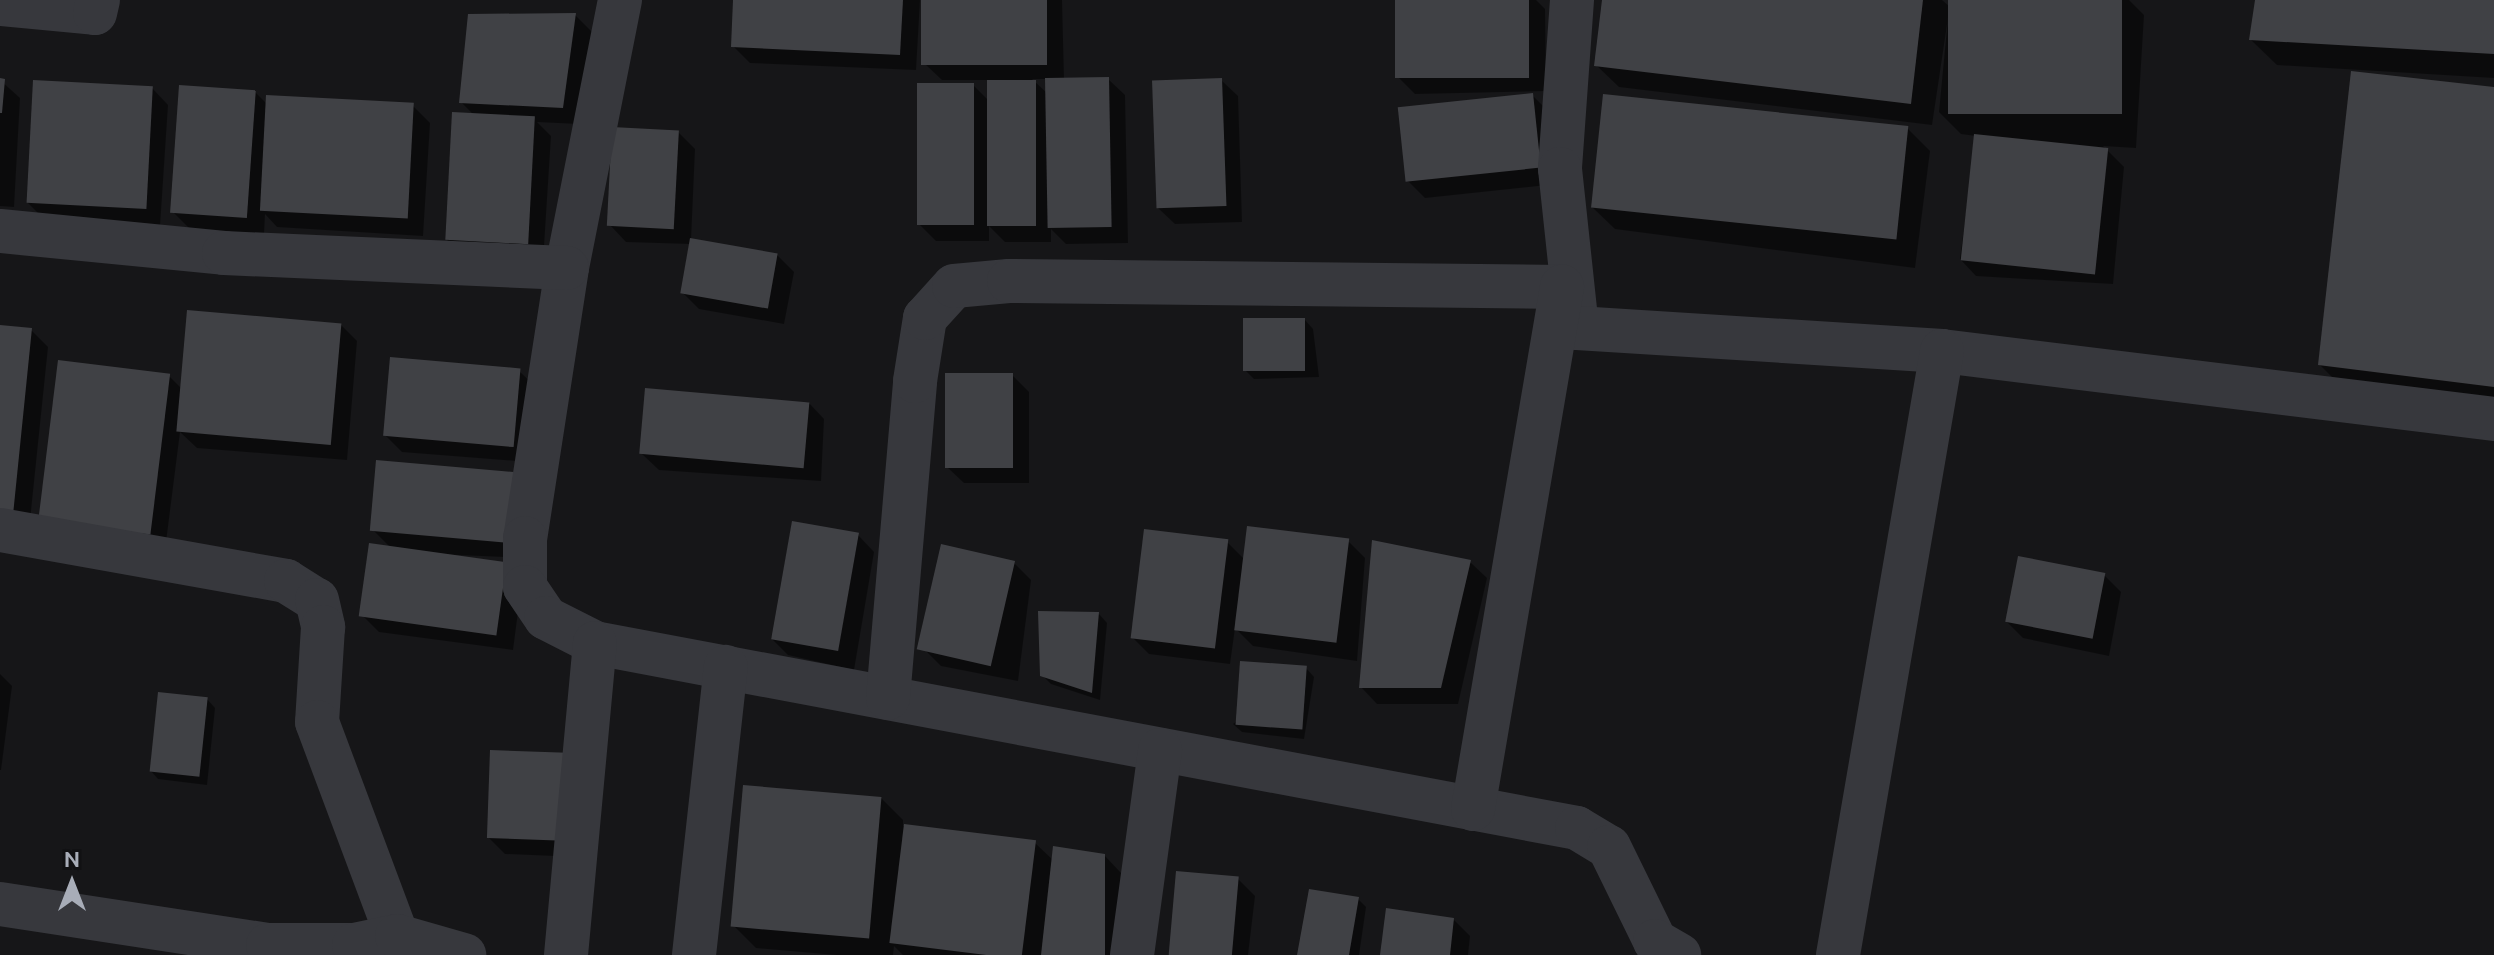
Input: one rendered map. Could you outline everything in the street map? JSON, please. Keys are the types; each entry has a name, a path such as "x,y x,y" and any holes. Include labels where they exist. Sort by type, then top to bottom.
{"street":[{"path":"0,4 95,13 98,0"},
{"path":"620,0 567,268 525,538 525,587 546,618 595,643 1577,828 1609,847 1655,941 1679,955"},
{"path":"1572,0 1560,169 1577,328 1942,351 2494,419"},
{"path":"0,231 224,253 567,268"},
{"path":"1473,809 1568,241"},
{"path":"888,698 915,381 925,318 954,286 1009,281 1562,287"},
{"path":"1838,955 1942,351"},
{"path":"0,530 286,581 317,600 323,627 317,722 394,946"},
{"path":"566,955 595,643"},
{"path":"694,955 726,667"},
{"path":"1132,955 1160,750"},
{"path":"0,904 268,945 394,946 464,955"}],"building":[{"path":"733,0 903,0 900,55 731,47"},
{"path":"921,0 1047,0 1047,65 921,65"},
{"path":"1395,0 1529,0 1529,78 1395,78"},
{"path":"1602,0 1923,0 1911,104 1594,66"},
{"path":"1948,0 2122,0 2122,114 1948,114"},
{"path":"2255,0 2494,0 2494,54 2249,40"},
{"path":"576,13 563,108 459,103 468,14"},
{"path":"2351,71 2494,87 2494,387 2318,365"},
{"path":"1109,77 1112,227 1048,228 1045,78"},
{"path":"0,78 5,79 2,113 0,113"},
{"path":"1222,78 1226,206 1157,208 1152,80"},
{"path":"33,80 153,86 146,209 27,203"},
{"path":"987,80 1036,80 1036,226 987,226"},
{"path":"917,83 974,83 974,225 917,225"},
{"path":"179,85 256,90 247,218 170,213"},
{"path":"1533,93 1541,168 1406,182 1398,107"},
{"path":"1603,94 1908,126 1896,239 1591,207"},
{"path":"266,95 414,103 408,219 260,211"},
{"path":"452,112 535,116 528,244 445,240"},
{"path":"612,127 679,131 674,229 607,226"},
{"path":"1974,134 2108,148 2095,274 1961,260"},
{"path":"690,238 778,253 768,309 680,293"},
{"path":"187,310 341,324 331,445 176,432"},
{"path":"1243,318 1305,318 1305,371 1243,371"},
{"path":"0,325 32,328 13,515 0,513"},
{"path":"390,357 521,368 514,447 383,436"},
{"path":"58,360 170,374 150,535 38,521"},
{"path":"945,373 1013,373 1013,468 945,468"},
{"path":"645,388 809,402 804,468 639,454"},
{"path":"376,460 513,472 507,543 370,531"},
{"path":"792,521 859,533 838,651 771,639"},
{"path":"1247,526 1349,539 1336,643 1234,630"},
{"path":"1144,529 1228,539 1215,649 1131,638"},
{"path":"1372,540 1471,560 1441,688 1359,688"},
{"path":"369,543 507,562 496,636 359,616"},
{"path":"941,544 1015,561 991,666 917,649"},
{"path":"2018,556 2105,573 2093,639 2005,622"},
{"path":"1038,611 1099,612 1092,693 1040,676"},
{"path":"1240,661 1307,666 1302,730 1236,725"},
{"path":"158,692 208,697 199,777 150,772"},
{"path":"490,750 567,753 564,841 487,838"},
{"path":"743,785 881,797 869,939 731,926"},
{"path":"904,824 1036,840 1022,955 986,955 889,943"},
{"path":"1053,846 1105,854 1105,955 1041,955"},
{"path":"1176,871 1239,876 1232,955 1169,955"},
{"path":"1309,889 1359,897 1349,955 1297,955"},
{"path":"1386,908 1454,918 1450,955 1380,955"}]}
